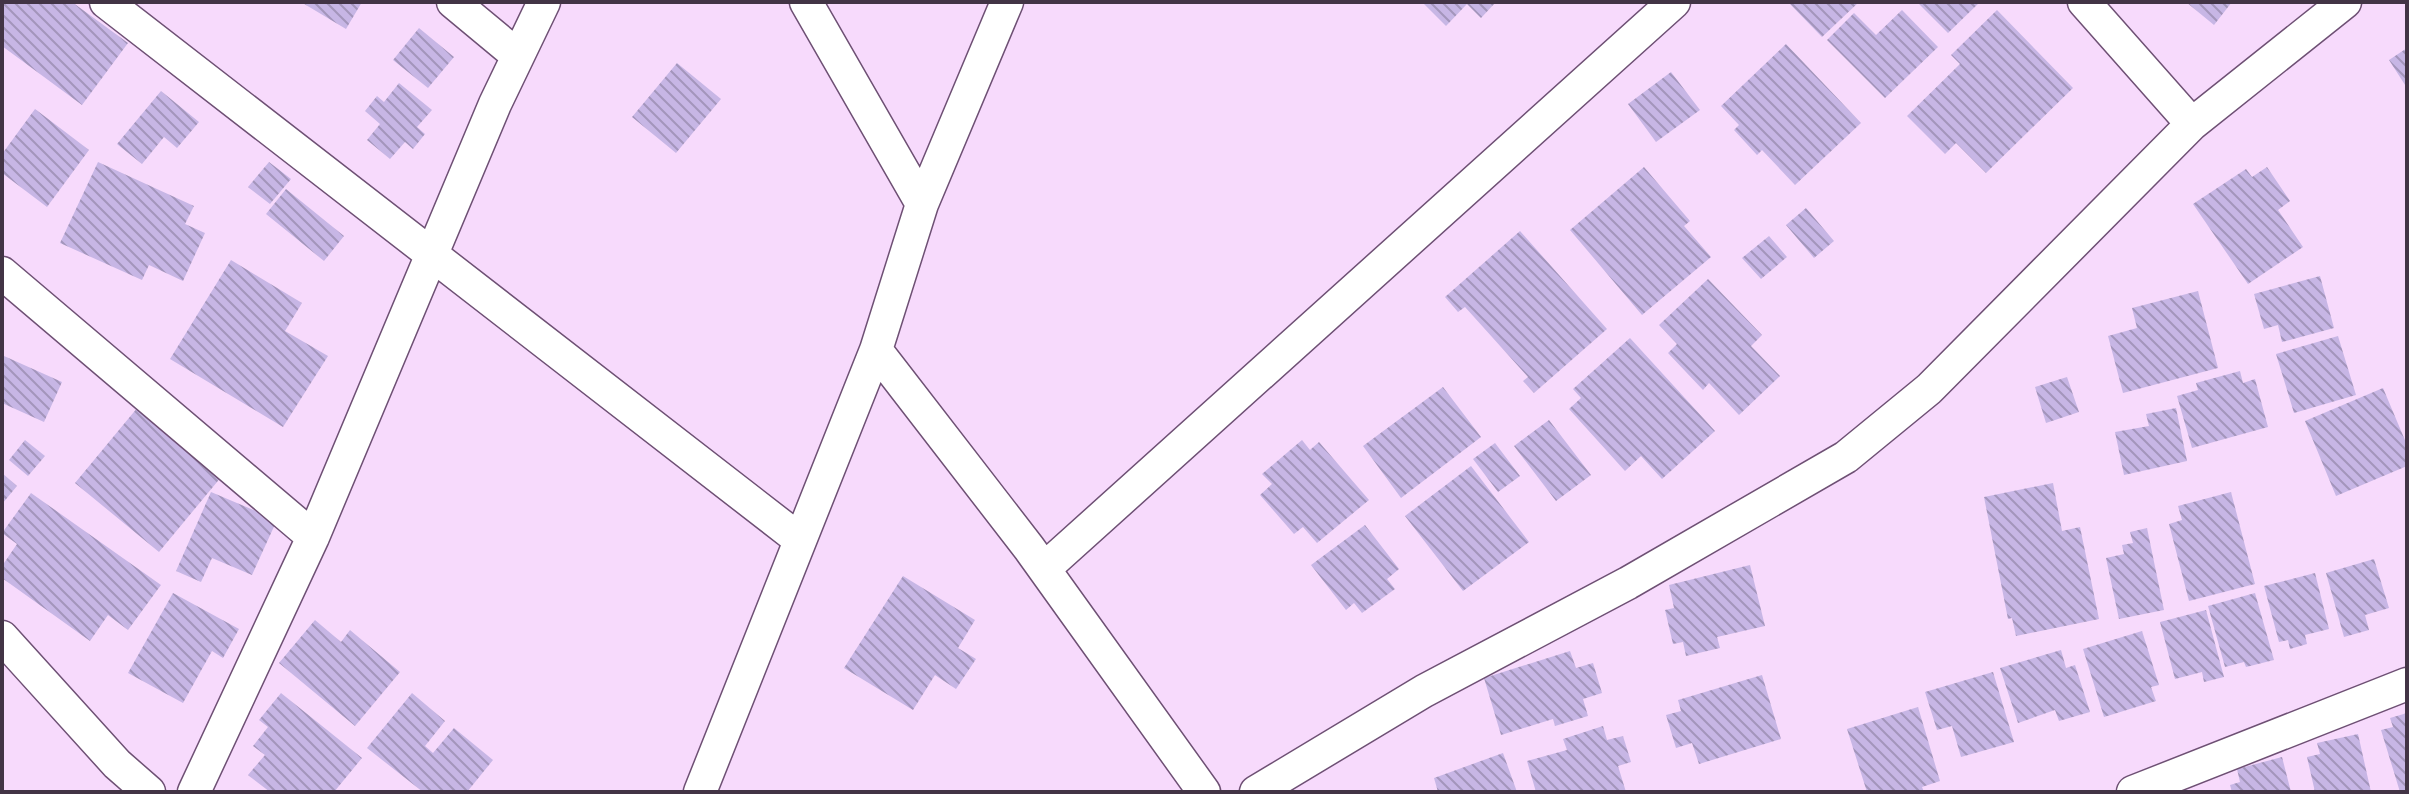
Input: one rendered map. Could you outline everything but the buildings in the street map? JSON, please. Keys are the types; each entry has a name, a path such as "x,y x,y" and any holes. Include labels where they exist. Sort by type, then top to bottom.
{"street":[{"path":"106,2 800,540"},
{"path":"453,2 518,56"},
{"path":"194,792 313,537 432,252 544,2"},
{"path":"806,2 922,204"},
{"path":"700,792 876,350 922,204 1007,2"},
{"path":"1044,569 1674,2"},
{"path":"2084,2 2192,124"},
{"path":"1256,792 1424,691 1628,583 1846,457 1929,389 2192,124 2345,2"},
{"path":"2,273 313,537"},
{"path":"876,350 1044,569 1188,784"},
{"path":"2,637 117,764 149,792"},
{"path":"2133,792 2407,684"}]}
